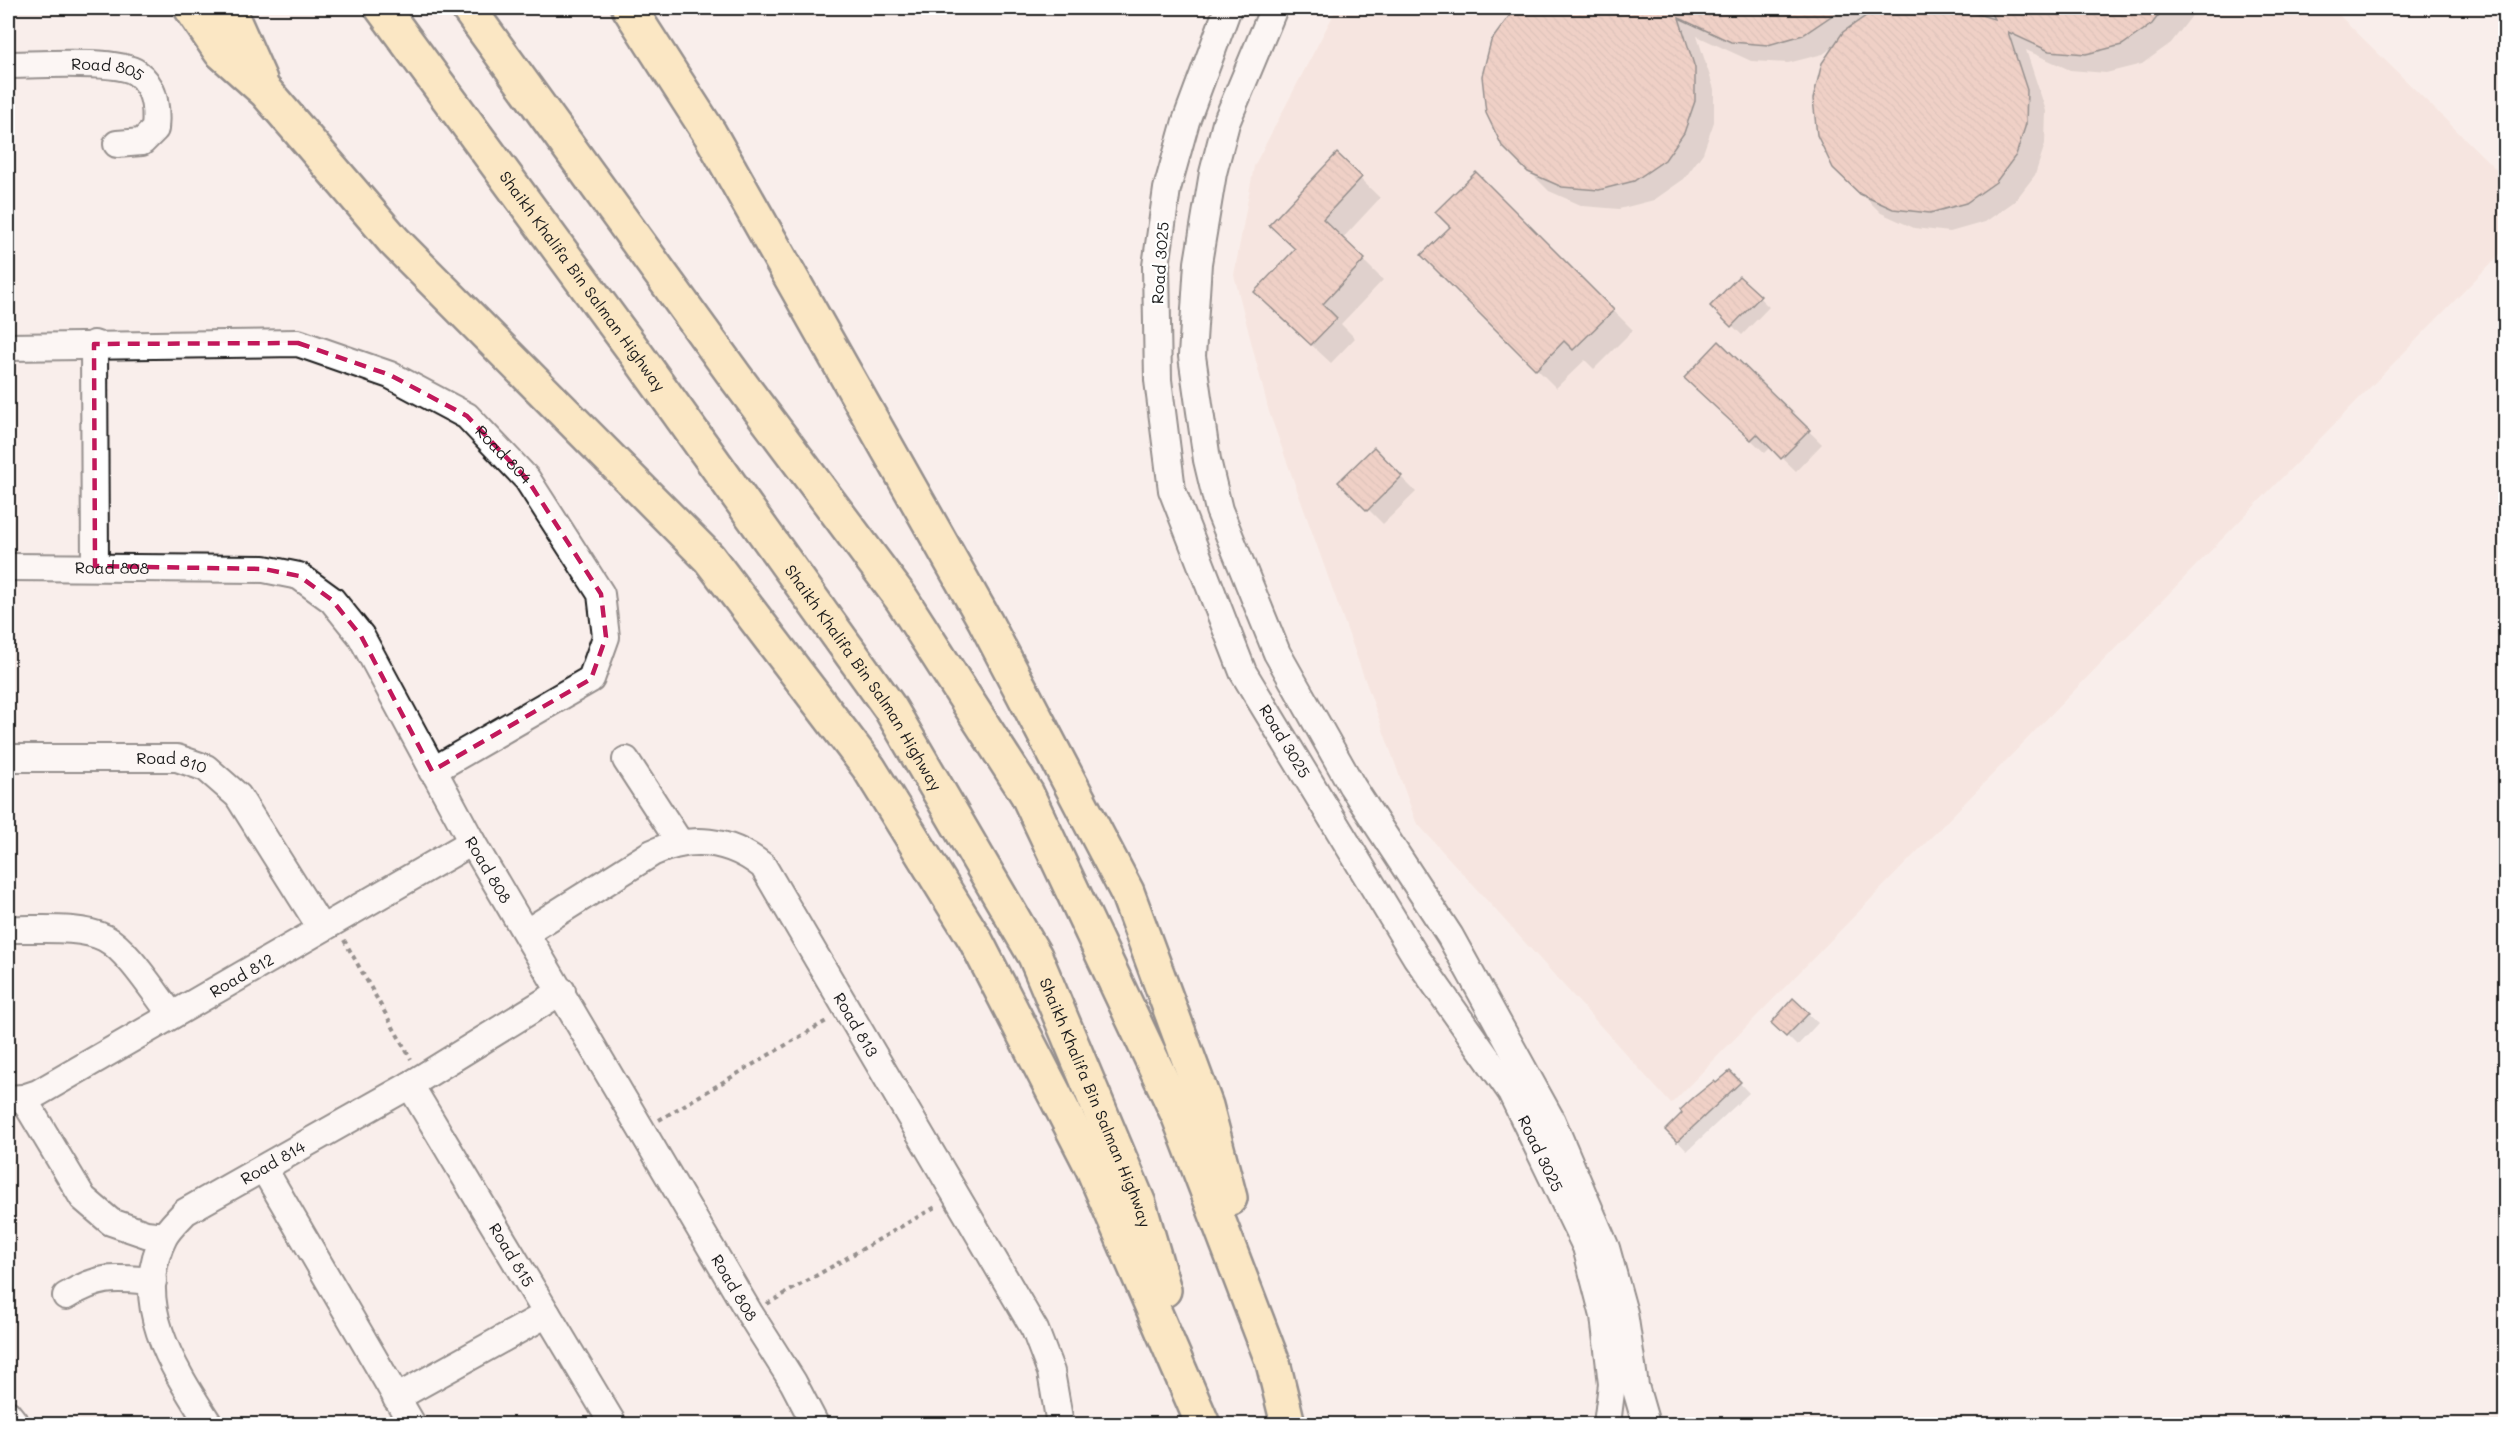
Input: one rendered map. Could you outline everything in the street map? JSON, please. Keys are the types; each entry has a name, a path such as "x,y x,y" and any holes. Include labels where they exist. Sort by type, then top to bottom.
{"highway":[{"path":"192,8 220,51 266,92 394,241 709,558 869,768 975,939 1092,1167 1202,1423"},
{"path":"228,8 266,92"},
{"name":"Shaikh Khalifa Bin Salman Highway","path":"382,8 644,365 890,708 1035,956 1139,1204 1202,1423"},
{"path":"468,8 737,380 901,598 1027,794 1179,1117 1273,1363"},
{"path":"629,8 710,134 985,621 1127,892 1206,1106 1288,1425"}],"street":[{"name":"Road 3025","path":"1228,8 1186,121 1167,189 1156,266 1158,380 1172,490 1243,672 1395,922 1511,1092 1586,1248 1604,1316 1612,1384 1607,1425"},
{"name":"Road 3025","path":"1274,8 1226,123 1213,172 1198,263 1192,356 1207,460 1219,510 1277,653 1352,786 1450,936 1552,1121 1606,1248 1624,1313 1635,1386 1646,1425"},
{"name":"Road 805","path":"8,65 117,66 138,74 151,91 157,109 155,129 142,142 117,144"},
{"name":"Road 804","path":"8,347 94,344 298,343 390,375 467,416 528,479 601,594 606,637 591,679 432,771"},
{"path":"94,344 95,566"},
{"name":"Road 808","path":"8,567 264,569 299,576 332,600 361,636 472,842 528,932 750,1314 793,1382 815,1425"},
{"path":"1243,672 1277,653"},
{"name":"Road 810","path":"8,758 177,758 206,768 238,796 327,925"},
{"path":"626,760 680,843"},
{"name":"Road 813","path":"528,932 652,853 680,843 694,841 724,844 745,853 763,866 1035,1330 1051,1372 1060,1425"},
{"name":"Road 812","path":"15,1099 38,1093 472,842"},
{"path":"1395,922 1428,902"},
{"path":"8,930 78,931 105,938 127,957 172,1015"},
{"name":"Road 814","path":"209,1425 177,1372 158,1330 152,1298 153,1281 154,1267 164,1236 185,1212 416,1082 562,991"},
{"path":"1454,1011 1482,995"},
{"name":"Road 815","path":"416,1082 547,1314 613,1425"},
{"path":"15,1099 83,1198 111,1221 146,1234 164,1236"},
{"path":"264,1168 412,1425"},
{"path":"66,1296 85,1284 106,1278 153,1281"},
{"path":"396,1398 547,1314"},
{"path":"8,1414 16,1425"}],"path":[{"path":"327,925 416,1082"},
{"path":"643,1130 847,1009"},
{"path":"750,1314 956,1196"}],"highlighted area":[{"path":"298,343 390,375 467,416 527,479 601,594 606,637 591,679 432,771 361,636 332,600 299,576 264,569 95,566 94,344"}],"shaded area":[{"path":"1337,8 2332,8 2505,178 2505,249 1671,1104 1416,822 1269,412 1234,275 1254,166"}],"building":[{"path":"1515,8 1843,8 1803,35 1768,45 1731,42 1679,18 1695,68 1695,101 1684,133 1665,160 1634,181 1599,190 1562,187 1528,172 1502,146 1486,113 1482,76 1491,41"},
{"path":"1883,8 1958,8 1994,19 1988,8 2164,8 2152,24 2122,45 2086,54 2049,51 2008,32 2027,90 2026,124 2016,155 1996,182 1966,203 1930,213 1893,209 1860,194 1833,168 1817,135 1813,99 1822,63 1843,32 1873,11"},
{"path":"1337,153 1362,177 1323,219 1365,259 1323,304 1337,318 1311,345 1254,292 1295,249 1269,225"},
{"path":"1476,172 1614,310 1573,350 1564,341 1536,370 1421,255 1450,227 1435,212"},
{"path":"1739,276 1761,296 1731,327 1710,306"},
{"path":"1719,341 1810,430 1781,459 1757,434 1751,440 1684,378"},
{"path":"1374,447 1402,476 1367,511 1338,482"},
{"path":"1793,998 1809,1013 1786,1037 1771,1023"},
{"path":"1730,1071 1741,1082 1677,1142 1665,1130 1682,1113 1680,1110 1693,1098"}]}
